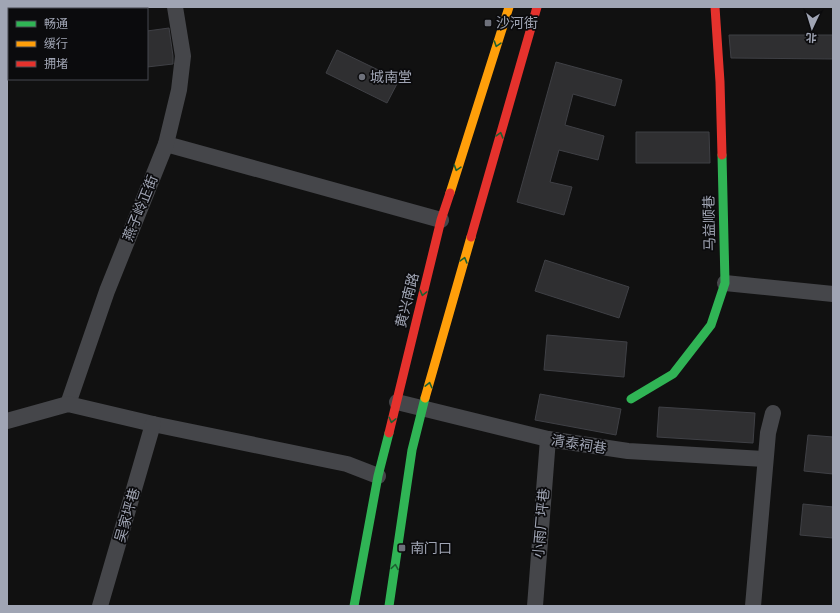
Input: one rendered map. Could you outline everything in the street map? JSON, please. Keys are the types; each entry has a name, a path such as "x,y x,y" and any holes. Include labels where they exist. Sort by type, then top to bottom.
{"main road":[{"name":"黄兴南路","path":"354,606 378,476 441,220 509,7"},
{"path":"389,606 412,450 422,409 537,7"},
{"name":"马益顺巷","path":"631,399 673,374 711,325 725,283 720,82 716,7"}],"street":[{"name":"燕子岭正街","path":"68,404 107,291 166,144 179,90 183,56 175,7"},
{"path":"166,144 441,220"},
{"path":"725,283 833,294"},
{"name":"清泰祠巷","path":"397,402 548,439 628,451 766,459"},
{"path":"7,420 68,404 153,424 347,464 378,476"},
{"path":"753,606 768,433 773,413"},
{"name":"吴家坪巷","path":"100,606 153,424"},
{"name":"小雨厂坪巷","path":"535,606 548,439"}],"building":[{"path":"169,28 173,64 148,67 148,31"},
{"path":"729,35 833,35 833,59 731,58"},
{"name":"城南堂","path":"337,50 399,80 387,103 326,73"},
{"path":"556,62 622,80 615,106 573,94 565,125 604,136 598,160 559,150 550,182 572,187 564,215 517,202"},
{"path":"636,132 709,132 710,163 636,163"},
{"path":"545,260 629,287 619,318 535,291"},
{"path":"547,335 627,342 624,377 544,370"},
{"path":"540,394 621,409 616,435 535,420"},
{"path":"659,407 755,413 753,443 657,437"},
{"path":"808,435 833,437 833,474 804,471"},
{"path":"803,504 833,507 833,538 800,535"}],"traffic: fast":[{"path":"631,399 673,374 711,325 725,283 722,155"},
{"path":"389,606 412,450 425,398"},
{"path":"354,606 378,476 389,433"}],"traffic: slow":[{"path":"450,193 509,7"},
{"path":"425,398 471,237"}],"traffic: jam":[{"path":"471,237 537,7"},
{"path":"715,7 720,82 722,155"},
{"path":"389,433 441,220 450,193"}],"place":[{"name":"沙河街","path":"488,23"},
{"name":"城南堂","path":"362,77"},
{"name":"南门口","path":"402,548"}]}
